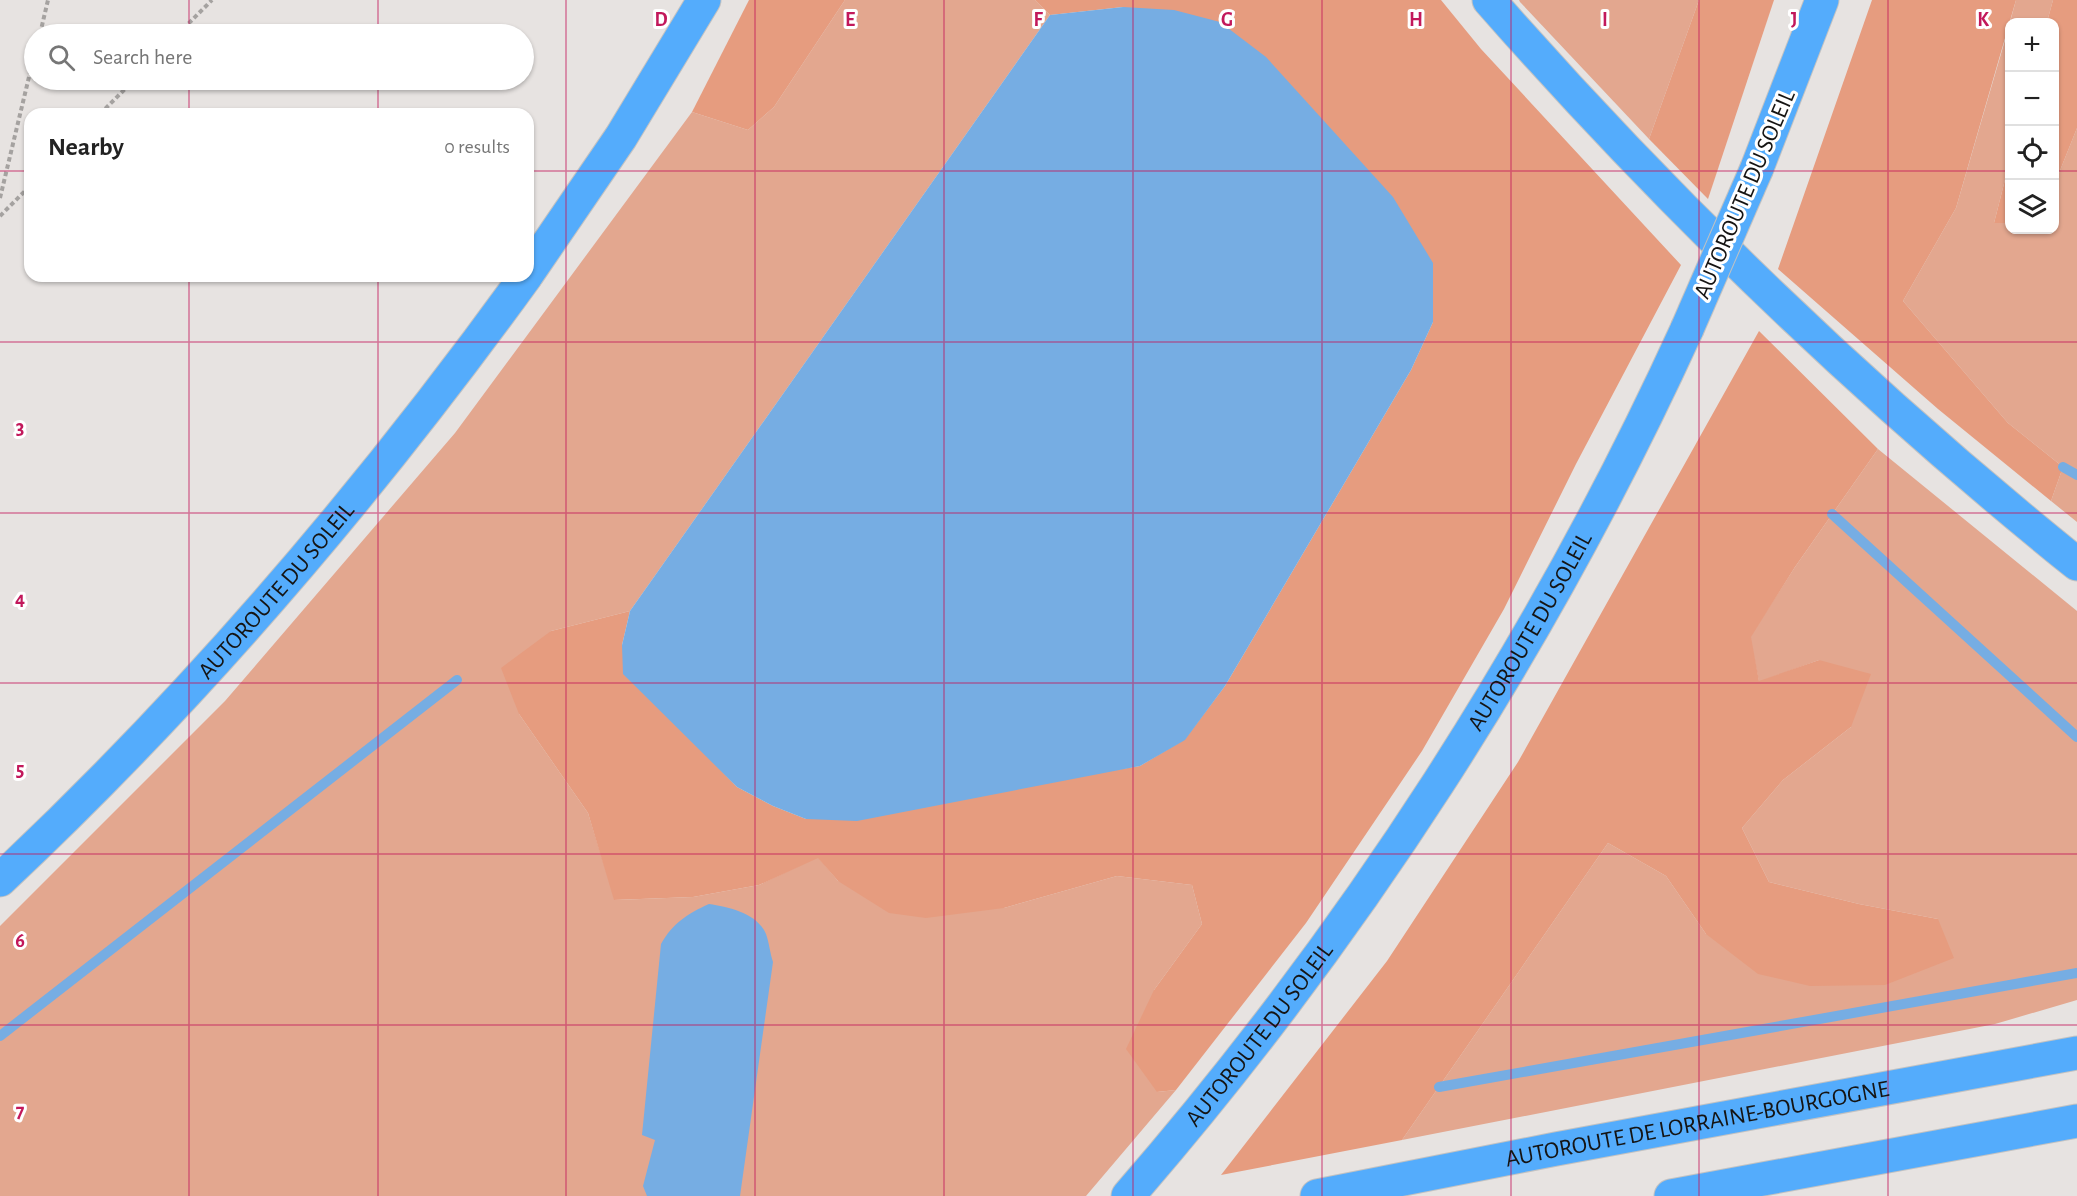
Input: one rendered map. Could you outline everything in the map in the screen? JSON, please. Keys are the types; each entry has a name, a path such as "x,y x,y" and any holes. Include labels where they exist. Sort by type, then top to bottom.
{"highway":[{"name":"AUTOROUTE DU SOLEIL","path":"534,264 621,137 704,0"},
{"path":"1489,0 1604,126 1830,351 1927,438 2077,564"},
{"name":"AUTOROUTE DU SOLEIL","path":"1128,1196 1225,1078 1345,918 1465,741 1595,516 1654,401 1757,168 1822,0"},
{"name":"AUTOROUTE DU SOLEIL","path":"0,880 146,735 271,597 401,443 521,282"},
{"name":"AUTOROUTE DE LORRAINE-BOURGOGNE","path":"1317,1196 1556,1149 2077,1053"},
{"path":"1671,1196 2077,1121"}],"path":[{"path":"42,24 48,0"},
{"path":"188,24 212,0"},
{"path":"0,198 26,90"},
{"path":"106,108 124,90"},
{"path":"0,216 24,192"}],"shaded area":[{"path":"749,0 845,0 774,107 748,130 692,112"},
{"path":"845,0 1035,0 1050,15 630,611 551,631 519,714 588,813 615,900 693,897 759,885 818,857 838,881 1004,908 1117,876 1192,885 1202,924 1154,990 1157,1092 1176,1090 1086,1196 0,1196 0,926 225,701 455,433 692,112 748,130 774,107"},
{"path":"1035,0 1441,0 1481,49 1681,265 1576,464 1504,609 1422,751 1306,923 1176,1090 1157,1092 1126,1049 1154,990 1202,924 1192,885 1117,876 1004,908 926,918 889,913 838,881 818,858 759,885 693,897 614,900 588,813 519,714 501,668 551,631 630,611 622,645 690,738 737,787 773,806 806,819 1140,766 1185,739 1225,686 1411,370 1433,322 1123,7 1050,15"},
{"path":"1519,0 1699,0 1649,139 1520,2"},
{"path":"1699,0 1774,0 1708,199 1649,139"},
{"path":"1872,0 2016,0 2011,18 2005,18 2005,38 1956,208 1903,301 2008,423 2063,467 2051,501 1938,409 1778,269"},
{"path":"2016,0 2053,0 2048,18 2011,18"},
{"path":"2053,0 2077,0 2077,128 2059,173 2059,18 2048,18"},
{"path":"2005,40 2005,180 1994,223 2005,223 2005,234 2059,234 2059,173 2077,128 2077,522 2051,501 2063,467 2008,423 1903,301 1956,208"},
{"path":"2005,180 2005,223 1994,223"},
{"path":"1759,331 1878,449 1795,567 1751,637 1759,681 1819,660 1871,674 1851,727 1783,780 1742,828 1769,882 1859,904 1938,919 1954,958 1885,985 1810,986 1758,974 1706,934 1666,876 1608,843 1402,1140 1221,1175 1387,961 1518,762"},
{"path":"1878,449 2077,611 2077,1000 1995,1024 1402,1140 1608,843 1666,876 1706,934 1938,919 1859,904 1769,882 1742,828 1783,780 1851,727 1819,660 1759,682 1750,637 1795,567"}],"water":[{"path":"1123,7 1174,10 1220,22 1266,57 1393,197 1433,263 1433,322 1411,370 1225,686 1185,740 1140,766 857,821 806,819 773,806 737,787 623,674 622,645 630,611 1050,15"},
{"path":"709,904 742,912 756,921 766,934 773,962 740,1196 647,1196 643,1186 655,1140 642,1135 661,944 670,930 681,920"}],"waterway":[{"path":"2063,467 2077,475"},
{"path":"1832,514 2077,737"},
{"path":"0,1036 457,680"},
{"path":"1439,1087 2077,973"}]}
